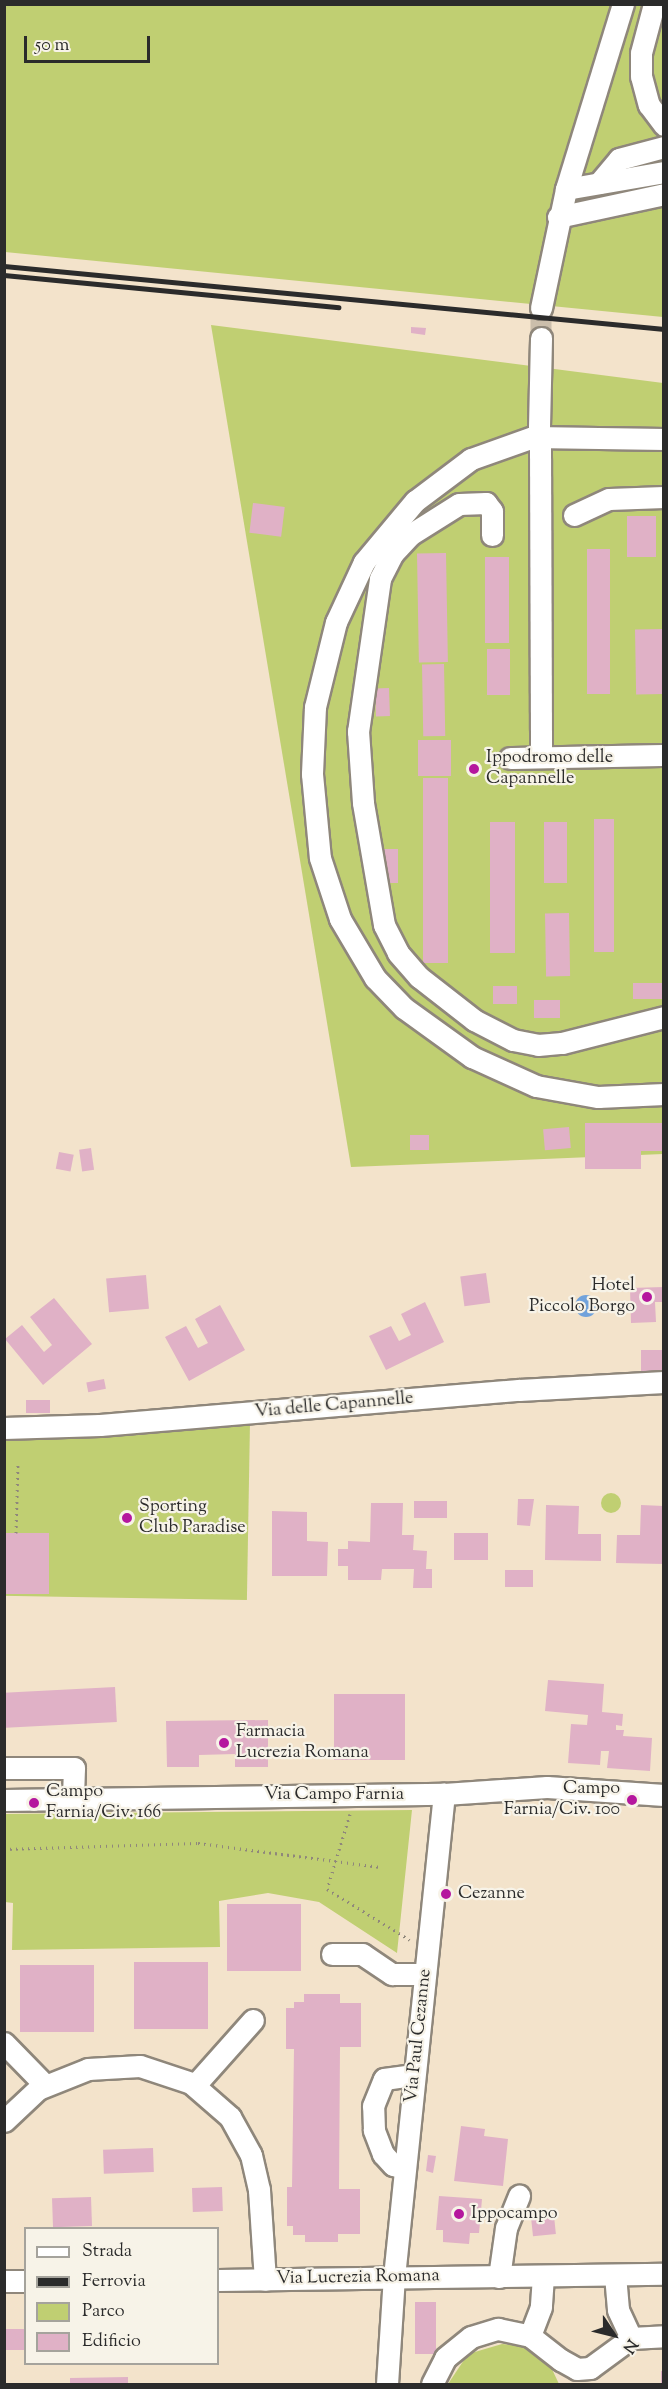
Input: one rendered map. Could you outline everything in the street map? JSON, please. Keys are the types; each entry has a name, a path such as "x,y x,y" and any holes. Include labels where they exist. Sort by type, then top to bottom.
{"street":[{"path":"542,308 558,218 623,4"},
{"path":"654,4 641,53 641,76 649,105 663,125"},
{"path":"599,183 619,159 663,147"},
{"path":"566,189 663,172"},
{"path":"558,218 663,194"},
{"path":"541,338 539,438 541,758"},
{"path":"663,439 533,437 471,459 415,501 364,562 336,622 315,706 312,774 317,836 332,897 362,959 404,1008 472,1057 536,1086 598,1097 663,1094"},
{"path":"574,515 602,500 663,497"},
{"path":"492,535 492,511 486,503 459,504 406,540 387,563 380,579 358,731 363,803 384,925 398,953 419,977 474,1020 513,1040 538,1045 562,1043 663,1017"},
{"path":"510,758 663,755"},
{"name":"Via delle Capannelle","path":"4,1428 100,1425 519,1390 663,1382"},
{"path":"4,1768 74,1768 73,1798"},
{"name":"Via Campo Farnia","path":"4,1800 444,1794 547,1787 663,1795"},
{"name":"Via Paul Cezanne","path":"387,2385 394,2277 444,1794"},
{"path":"332,1954 362,1954 393,1974 425,1974"},
{"path":"195,2085 253,2020"},
{"path":"4,2043 45,2085"},
{"path":"4,2121 18,2105 45,2085 88,2069 131,2065 165,2072 195,2085 230,2117 250,2155 259,2190 265,2280"},
{"path":"405,2168 393,2165 383,2154 374,2130 373,2106 384,2079 414,2076"},
{"path":"499,2277 506,2228 519,2196"},
{"name":"Via Lucrezia Romana","path":"219,2280 663,2274"},
{"path":"615,2275 618,2310 631,2338"},
{"path":"530,2336 540,2307 543,2276"},
{"path":"4,2281 24,2281"},
{"path":"437,2379 459,2344 484,2332 510,2330 530,2336 584,2377 631,2338 663,2336"}],"path":[{"path":"16,1533 18,1463"},
{"path":"356,1795 327,1889 427,1949"},
{"path":"4,1849 190,1843 380,1867"}],"green space":[{"path":"4,5 663,5 663,317 5,252"},
{"name":"Ippodromo delle Capannelle","path":"211,325 663,383 663,1154 351,1167"},
{"name":"Sporting Club Paradise","path":"4,1418 250,1422 247,1600 4,1596"},
{"path":"611,1493 618,1496 621,1503 618,1510 611,1513 604,1510 601,1503 604,1496"},
{"path":"412,1810 397,1953 319,1902 268,1893 219,1901 220,1947 12,1950 13,1903 5,1902 5,1814"},
{"path":"502,2344 521,2346 537,2354 550,2365 559,2384 448,2384 468,2354"}],"water":[{"path":"586,1295 594,1298 597,1306 594,1314 586,1317 578,1314 575,1306 578,1298"}],"building":[{"path":"411,327 426,328 425,335 411,333"},
{"path":"253,503 285,507 281,537 249,533"},
{"path":"627,516 656,516 656,557 627,557"},
{"path":"587,549 610,549 610,694 587,694"},
{"path":"446,553 448,662 419,662 417,554"},
{"path":"485,557 509,557 509,643 485,643"},
{"path":"635,629 663,629 664,694 636,694"},
{"path":"487,649 510,649 510,695 487,695"},
{"path":"422,664 444,664 445,736 423,736"},
{"path":"375,688 389,688 390,716 376,716"},
{"path":"418,740 451,740 451,776 418,776"},
{"path":"423,778 448,778 448,963 423,963"},
{"path":"594,819 614,819 614,952 594,952"},
{"path":"490,822 515,822 515,953 490,953"},
{"path":"544,822 567,822 567,883 544,883"},
{"path":"382,849 398,849 398,883 382,883"},
{"path":"545,913 569,913 570,976 546,976"},
{"path":"633,983 664,983 664,999 633,999"},
{"path":"493,986 517,986 517,1004 493,1004"},
{"path":"534,1000 560,1000 560,1018 534,1018"},
{"path":"585,1123 664,1123 664,1151 641,1151 641,1169 585,1169"},
{"path":"569,1127 571,1148 545,1150 543,1129"},
{"path":"410,1135 429,1135 429,1150 410,1150"},
{"path":"91,1148 94,1170 82,1171 79,1150"},
{"path":"59,1152 74,1155 70,1172 56,1169"},
{"path":"486,1273 490,1303 464,1306 460,1277"},
{"path":"146,1275 149,1309 109,1312 106,1278"},
{"path":"664,1287 664,1302 655,1302 656,1322 631,1323 630,1288"},
{"path":"54,1298 92,1344 43,1385 5,1339 22,1325 44,1352 52,1345 30,1317"},
{"path":"425,1302 444,1342 386,1370 369,1336 391,1326 399,1341 411,1335 401,1314"},
{"path":"220,1305 245,1350 189,1381 165,1337 186,1326 198,1348 208,1343 195,1319"},
{"path":"641,1350 664,1350 664,1372 641,1372"},
{"path":"104,1379 106,1389 88,1392 86,1382"},
{"path":"26,1400 50,1400 50,1413 26,1413"},
{"path":"518,1499 534,1499 530,1526 517,1525"},
{"path":"414,1501 447,1501 447,1518 414,1518"},
{"path":"371,1503 403,1503 402,1535 414,1535 413,1550 427,1551 426,1569 432,1569 432,1588 413,1588 414,1569 382,1569 381,1580 348,1580 348,1566 338,1566 338,1549 348,1549 348,1541 370,1542"},
{"path":"546,1505 579,1506 578,1534 601,1534 601,1561 545,1560"},
{"path":"641,1505 664,1506 664,1564 616,1563 617,1535 640,1535"},
{"path":"272,1511 307,1512 307,1541 328,1542 327,1576 272,1576"},
{"path":"4,1533 49,1533 49,1594 4,1594"},
{"path":"454,1533 488,1533 488,1560 454,1560"},
{"path":"505,1570 533,1570 533,1587 505,1587"},
{"path":"548,1680 604,1684 602,1712 623,1714 622,1726 616,1725 616,1730 624,1730 623,1736 652,1738 650,1771 607,1768 609,1751 601,1751 600,1765 568,1763 571,1724 587,1725 588,1715 545,1711"},
{"path":"115,1687 117,1722 6,1728 4,1693"},
{"path":"334,1694 405,1694 405,1760 334,1760"},
{"path":"268,1720 268,1767 235,1767 235,1754 199,1755 199,1767 167,1767 166,1721"},
{"path":"227,1904 301,1904 301,1971 227,1971"},
{"path":"134,1962 208,1962 208,2029 134,2029"},
{"path":"20,1965 94,1965 94,2032 20,2032"},
{"path":"304,1994 340,1994 340,2003 361,2003 361,2047 340,2047 339,2189 360,2189 360,2234 338,2234 338,2242 305,2242 305,2235 293,2235 293,2226 287,2226 287,2187 292,2187 294,2049 286,2049 286,2008 294,2008 294,2002 304,2002"},
{"path":"461,2126 485,2129 484,2136 508,2139 503,2186 454,2181"},
{"path":"153,2148 154,2172 104,2174 103,2150"},
{"path":"428,2155 436,2156 433,2173 426,2171"},
{"path":"222,2187 223,2211 193,2212 192,2188"},
{"name":"Ippocampo","path":"439,2196 482,2199 479,2233 470,2233 469,2244 443,2242 443,2230 436,2230"},
{"path":"91,2197 92,2226 53,2227 52,2198"},
{"path":"554,2216 556,2234 533,2236 531,2218"},
{"path":"415,2302 436,2302 436,2354 415,2354"},
{"path":"5,2329 24,2329 24,2350 5,2350"},
{"path":"661,2371 664,2371 664,2384 661,2384"},
{"path":"128,2377 128,2384 70,2384 70,2378"}],"tunnel":[{"path":"541,308 541,338"}],"railway":[{"path":"4,266 664,329"},
{"path":"4,275 338,307"}],"place":[{"name":"Ippodromo delle Capannelle","path":"474,769"},
{"name":"Hotel Piccolo Borgo","path":"647,1297"},
{"name":"Sporting Club Paradise","path":"127,1518"},
{"name":"Farmacia Lucrezia Romana","path":"224,1743"},
{"name":"Campo Farnia/Civ. 100","path":"632,1800"},
{"name":"Campo Farnia/Civ. 166","path":"34,1803"},
{"name":"Cezanne","path":"446,1894"},
{"name":"Ippocampo","path":"459,2214"}]}
